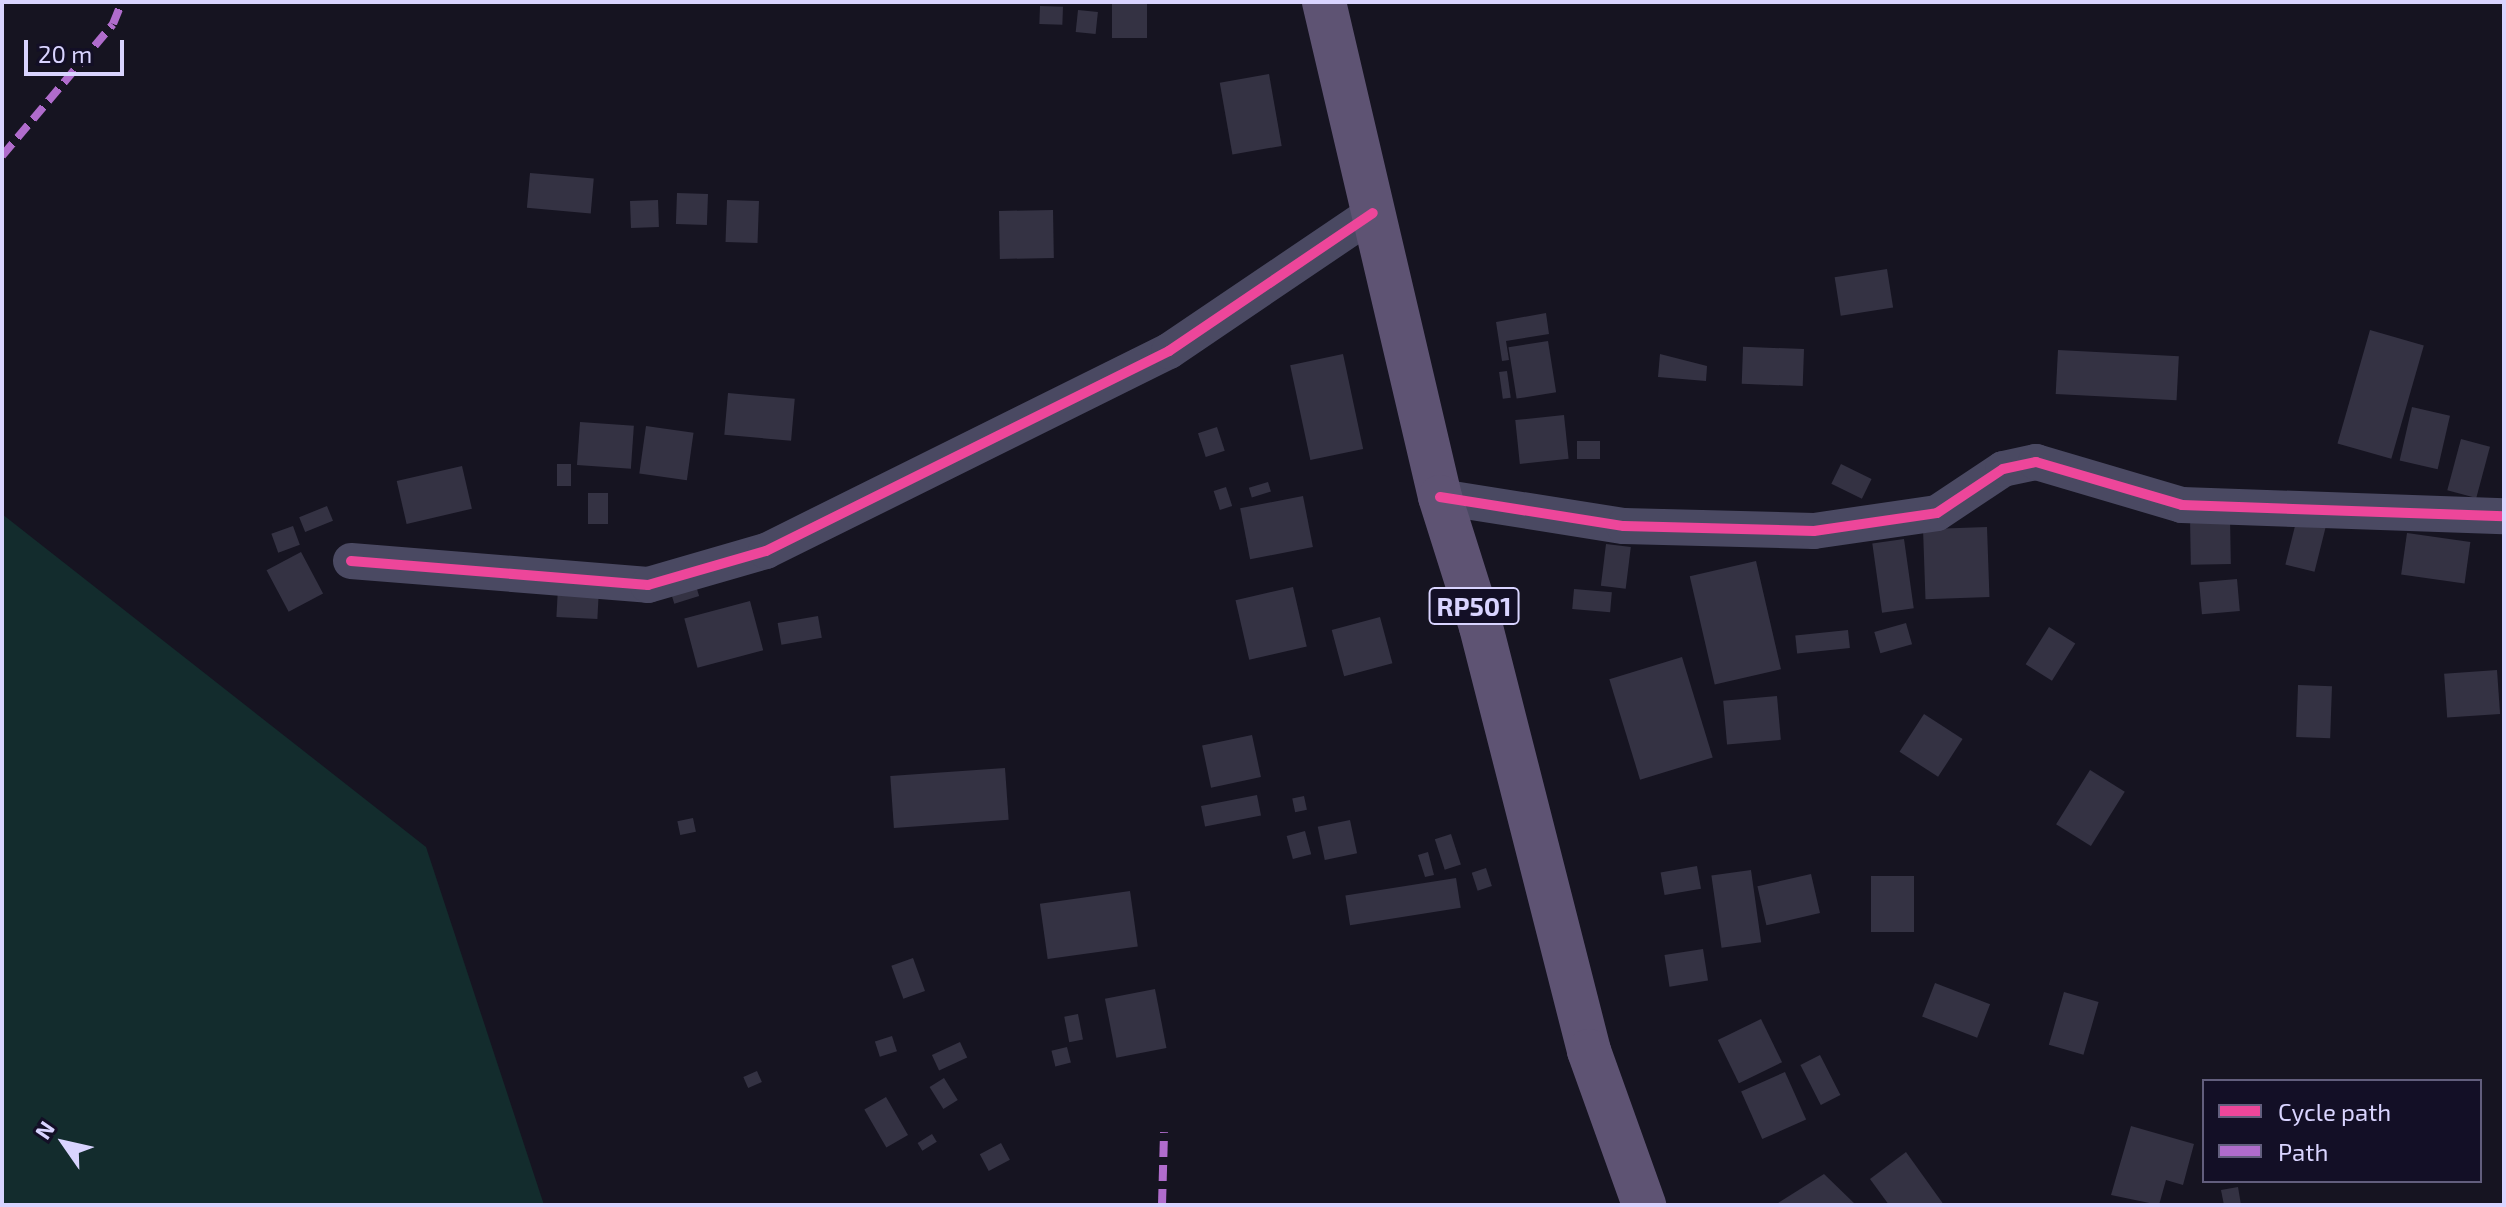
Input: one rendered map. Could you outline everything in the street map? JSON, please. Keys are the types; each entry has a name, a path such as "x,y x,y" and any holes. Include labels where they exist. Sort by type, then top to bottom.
{"main road":[{"name":"RP501","path":"1324,2 1440,497 1481,627 1589,1051 1644,1205"}],"street":[{"path":"351,561 648,585 766,551 1169,351 1373,213"},
{"path":"1440,497 1624,526 1814,531 1937,513 2003,469 2036,462 2182,505 2504,516"}],"green space":[{"path":"2,514 426,847 544,1205 2,1205"}],"building":[{"path":"1112,2 1147,2 1147,38 1112,38"},
{"path":"1040,6 1063,7 1062,25 1039,24"},
{"path":"1078,10 1098,12 1096,34 1076,32"},
{"path":"1269,74 1282,146 1232,155 1220,83"},
{"path":"530,173 594,179 591,213 527,208"},
{"path":"677,193 708,194 707,225 676,224"},
{"path":"658,200 659,227 631,228 630,201"},
{"path":"727,200 759,201 758,243 726,242"},
{"path":"1053,210 1054,258 1000,259 999,211"},
{"path":"1887,269 1893,308 1841,316 1835,277"},
{"path":"1546,313 1549,334 1506,341 1509,360 1502,361 1496,322"},
{"path":"2370,330 2424,345 2391,459 2337,443"},
{"path":"1548,341 1556,392 1517,399 1508,347"},
{"path":"1743,347 1804,349 1803,386 1742,384"},
{"path":"2058,350 2179,356 2177,400 2056,394"},
{"path":"1343,354 1363,449 1310,460 1290,365"},
{"path":"1660,354 1707,366 1706,381 1658,377"},
{"path":"1507,371 1511,398 1503,399 1499,372"},
{"path":"728,393 795,399 791,441 724,435"},
{"path":"2412,407 2450,416 2438,469 2400,461"},
{"path":"1564,415 1569,459 1520,464 1515,420"},
{"path":"580,422 634,426 631,469 577,465"},
{"path":"646,426 694,433 687,480 639,474"},
{"path":"1217,427 1225,451 1206,457 1198,433"},
{"path":"2461,439 2490,447 2476,498 2447,490"},
{"path":"1577,441 1600,441 1600,459 1577,459"},
{"path":"557,464 571,464 571,486 557,486"},
{"path":"1841,464 1872,479 1862,499 1831,484"},
{"path":"462,466 472,509 407,524 397,481"},
{"path":"1268,482 1271,492 1252,497 1249,488"},
{"path":"1226,487 1232,506 1220,510 1214,491"},
{"path":"588,493 608,493 608,524 588,524"},
{"path":"1303,496 1313,547 1250,559 1240,508"},
{"path":"327,506 333,521 305,532 299,517"},
{"path":"2230,517 2231,564 2191,565 2190,518"},
{"path":"2297,518 2326,525 2314,572 2285,565"},
{"path":"293,526 300,545 278,553 271,534"},
{"path":"1987,527 1989,597 1925,599 1923,529"},
{"path":"2407,533 2470,542 2465,583 2401,575"},
{"path":"1904,539 1914,608 1882,613 1872,543"},
{"path":"1606,544 1631,547 1626,589 1601,586"},
{"path":"301,552 323,593 289,612 267,570"},
{"path":"1756,561 1781,669 1715,684 1690,576"},
{"path":"693,576 699,596 674,604 668,584"},
{"path":"2237,579 2240,611 2202,614 2199,582"},
{"path":"558,587 599,589 597,619 556,617"},
{"path":"1293,587 1307,646 1249,660 1236,600"},
{"path":"1574,589 1612,592 1610,612 1572,609"},
{"path":"750,601 763,650 698,668 684,619"},
{"path":"818,616 822,638 781,645 778,623"},
{"path":"1380,617 1392,663 1344,676 1332,630"},
{"path":"1906,623 1912,644 1880,653 1874,632"},
{"path":"2049,627 2075,643 2052,681 2026,664"},
{"path":"1848,630 1850,648 1797,653 1795,636"},
{"path":"1682,657 1713,757 1640,780 1609,679"},
{"path":"2497,670 2500,714 2447,718 2444,674"},
{"path":"2298,685 2332,686 2330,738 2296,737"},
{"path":"1777,696 1781,740 1727,745 1723,701"},
{"path":"1924,714 1963,739 1938,777 1899,752"},
{"path":"1252,735 1261,777 1211,788 1202,746"},
{"path":"1005,768 1009,820 894,828 890,776"},
{"path":"2090,770 2125,792 2091,846 2056,824"},
{"path":"1257,795 1261,816 1205,826 1201,806"},
{"path":"1304,796 1307,810 1295,812 1292,798"},
{"path":"693,818 696,832 680,835 677,821"},
{"path":"1350,820 1357,853 1325,860 1318,827"},
{"path":"1305,831 1311,854 1293,859 1287,836"},
{"path":"1451,834 1461,864 1445,870 1435,839"},
{"path":"1428,852 1434,875 1425,877 1418,855"},
{"path":"1697,866 1701,889 1665,895 1661,872"},
{"path":"1486,868 1492,886 1478,891 1472,873"},
{"path":"1751,870 1761,942 1722,948 1711,876"},
{"path":"1811,874 1820,913 1766,925 1757,886"},
{"path":"1871,876 1914,876 1914,932 1871,932"},
{"path":"1456,878 1461,908 1350,925 1345,896"},
{"path":"1130,891 1138,946 1048,959 1040,904"},
{"path":"1703,949 1708,981 1669,987 1664,955"},
{"path":"913,958 925,991 903,999 891,966"},
{"path":"1935,983 1990,1004 1977,1038 1922,1017"},
{"path":"1155,989 1166,1048 1116,1058 1105,999"},
{"path":"2064,992 2099,1002 2083,1055 2049,1045"},
{"path":"1078,1014 1083,1040 1069,1042 1064,1017"},
{"path":"1761,1019 1782,1062 1739,1083 1718,1040"},
{"path":"892,1036 897,1051 880,1057 875,1042"},
{"path":"960,1042 967,1057 939,1071 932,1055"},
{"path":"1067,1047 1071,1063 1055,1066 1051,1051"},
{"path":"1820,1055 1840,1095 1821,1105 1800,1065"},
{"path":"757,1071 762,1082 748,1088 743,1077"},
{"path":"1785,1072 1806,1120 1762,1139 1741,1092"},
{"path":"944,1078 958,1100 943,1109 930,1087"},
{"path":"886,1097 908,1135 886,1148 864,1110"},
{"path":"2131,1126 2194,1144 2183,1185 2166,1180 2159,1205 2111,1195"},
{"path":"932,1134 937,1142 922,1151 918,1143"},
{"path":"1001,1143 1010,1160 989,1171 980,1154"},
{"path":"1906,1152 1944,1205 1889,1205 1870,1179"},
{"path":"1824,1174 1856,1205 1775,1205"},
{"path":"2238,1187 2241,1205 2224,1205 2221,1190"}],"marked path":[{"path":"2,156 113,24 122,2"},
{"path":"1162,1205 1164,1132"}],"cycle path":[{"path":"351,561 648,585 766,551 1169,351 1373,213"},
{"path":"1440,497 1624,526 1814,531 1937,513 2003,469 2036,462 2182,505 2504,516"}]}
